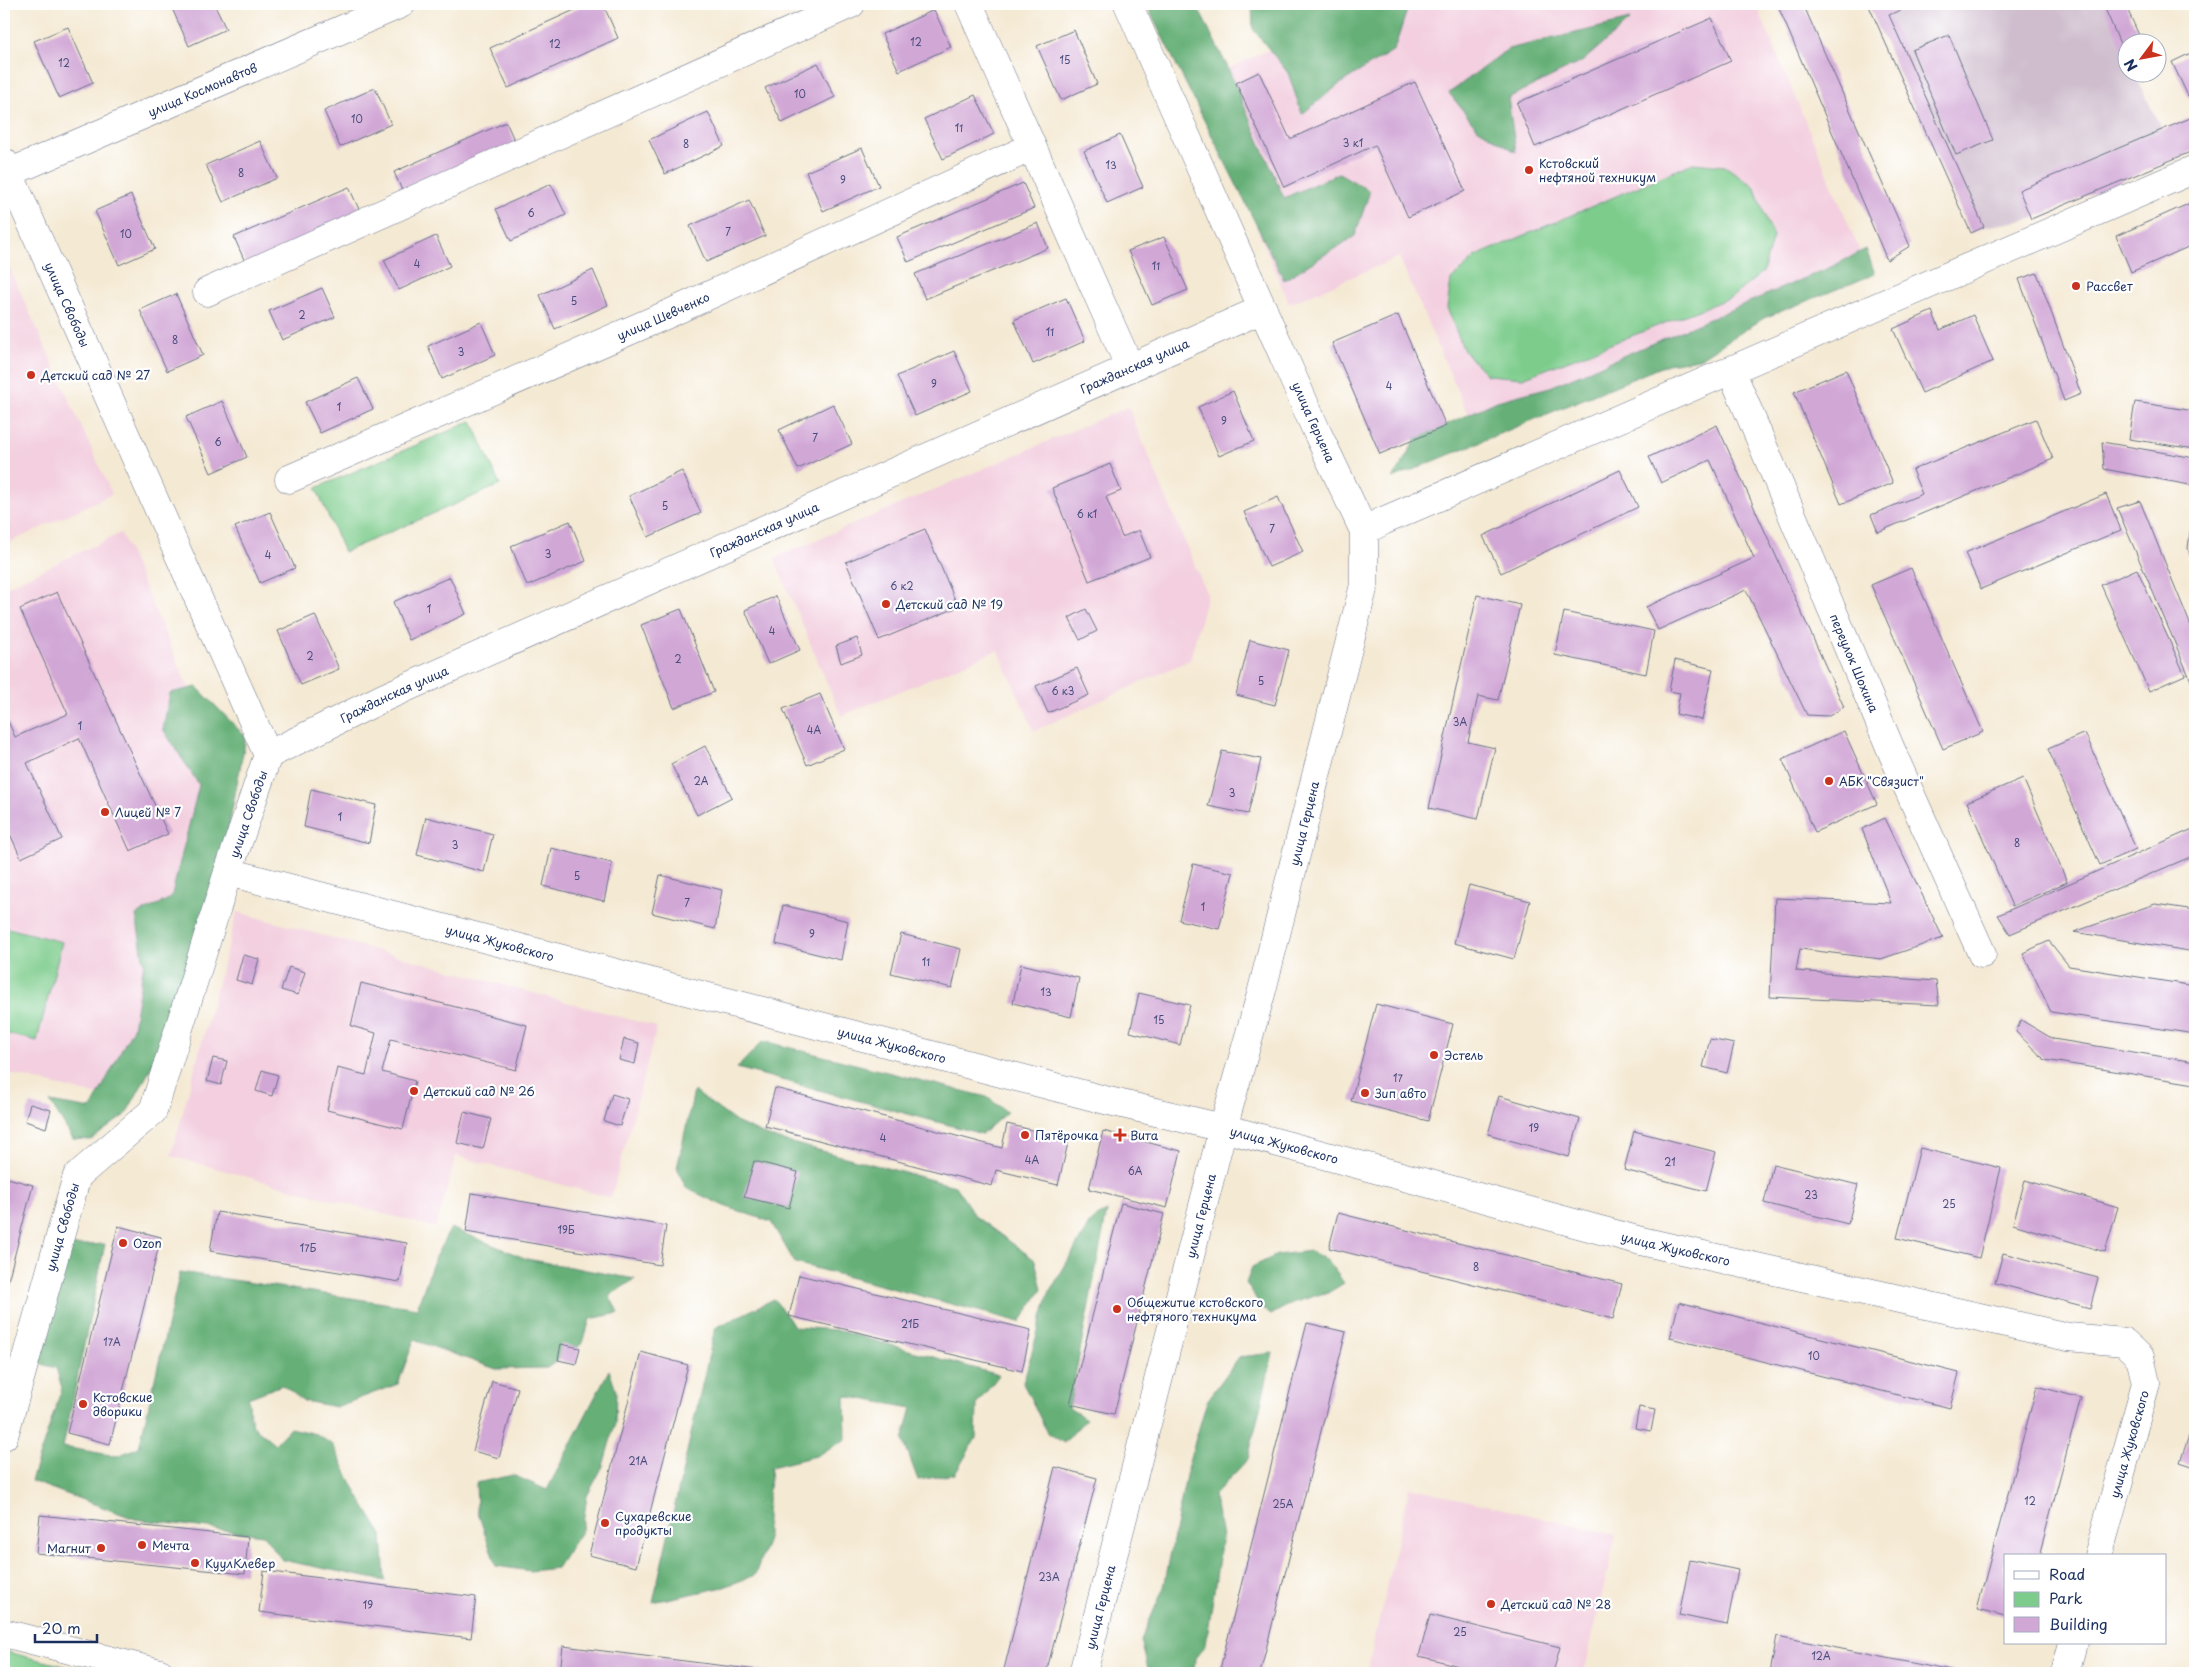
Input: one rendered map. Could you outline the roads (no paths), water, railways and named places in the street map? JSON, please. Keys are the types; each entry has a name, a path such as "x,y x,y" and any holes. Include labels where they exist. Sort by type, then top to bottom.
{"street":[{"name":"улица Космонавтов","path":"5,169 401,4"},
{"path":"207,292 851,4"},
{"path":"969,4 1130,368"},
{"name":"улица Герцена","path":"1083,1673 1222,1128 1261,994 1364,585 1364,531 1128,4"},
{"name":"улица Шевченко","path":"289,479 666,315 1032,146"},
{"name":"улица Свободы","path":"4,1436 77,1176 153,1110 228,872 268,755 5,169"},
{"path":"1364,531 2195,169"},
{"name":"Гражданская улица","path":"268,755 385,697 1263,309"},
{"name":"переулок Шохина","path":"1731,370 1895,759 1982,954"},
{"name":"улица Жуковского","path":"228,872 1076,1093 1222,1128 1641,1241 2068,1337 2124,1342 2140,1357 2146,1383 2099,1554"},
{"path":"4,1633 160,1673"},
{"path":"2065,1673 2073,1644"}],"place":[{"name":"Кстовский нефтяной техникум","path":"1529,170"},
{"name":"Рассвет","path":"2076,286"},
{"name":"Детский сад № 27","path":"31,375"},
{"name":"Детский сад № 19","path":"886,604"},
{"name":"АБК \"Связист\"","path":"1829,781"},
{"name":"Лицей № 7","path":"105,812"},
{"name":"Эстель","path":"1434,1055"},
{"name":"Детский сад № 26","path":"414,1091"},
{"name":"Зип авто","path":"1365,1093"},
{"name":"Пятёрочка","path":"1025,1135"},
{"name":"Вита","path":"1120,1135"},
{"name":"Ozon","path":"123,1243"},
{"name":"Общежитие кстовского нефтяного техникума","path":"1117,1309"},
{"name":"Кстовские дворики","path":"83,1404"},
{"name":"Сухаревские продукты","path":"605,1523"},
{"name":"Мечта","path":"142,1545"},
{"name":"Магнит","path":"101,1548"},
{"name":"КуулКлевер","path":"195,1563"},
{"name":"Детский сад № 28","path":"1491,1604"}]}
